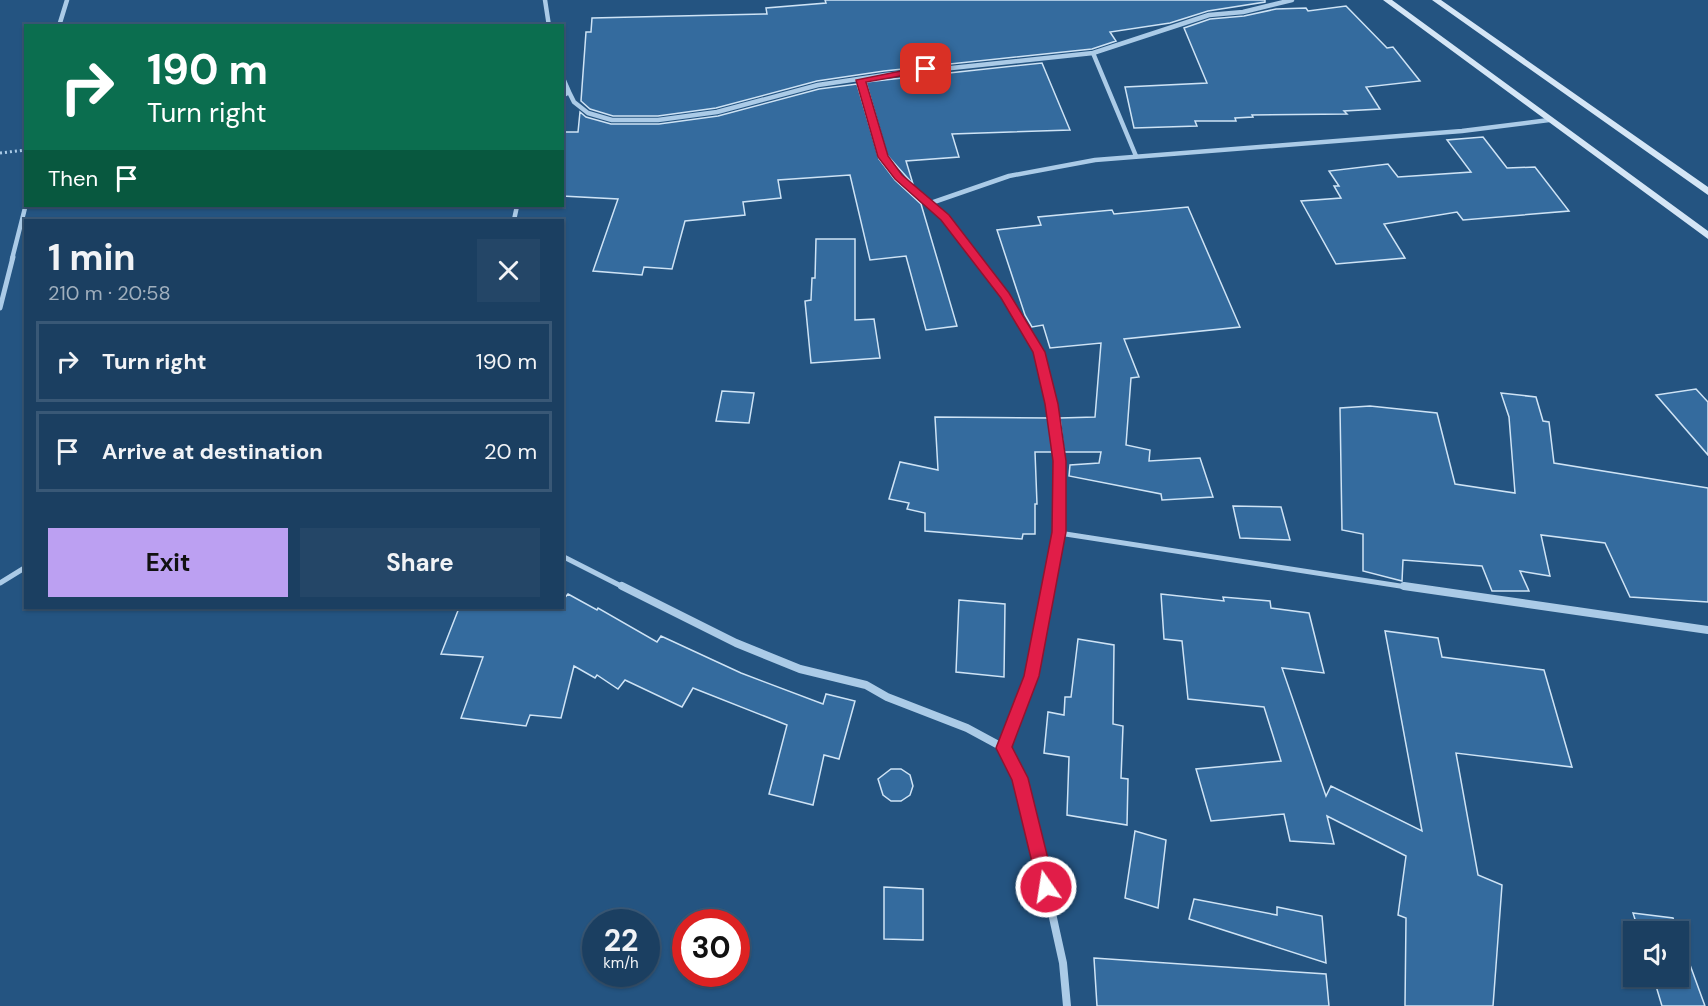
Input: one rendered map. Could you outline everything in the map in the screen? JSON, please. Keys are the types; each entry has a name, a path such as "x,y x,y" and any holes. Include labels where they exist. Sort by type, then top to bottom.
{"main road":[{"path":"1388,0 1708,236"},
{"path":"1436,0 1708,192"}],"street":[{"path":"60,24 67,0"},
{"path":"545,0 549,24"},
{"path":"564,81 574,102 588,113 612,120 658,120 717,112 818,85 926,69 1093,53 1209,15 1243,12 1292,0"},
{"path":"1093,53 1136,156"},
{"path":"861,80 883,157 898,177 945,218 993,279 1039,352 1052,404 1059,461 1059,532 1032,676 1004,748"},
{"path":"564,95 569,92"},
{"path":"928,204 1009,176 1095,160 1450,132 1550,120"},
{"path":"0,308 25,207"},
{"path":"1059,532 1617,619 1708,630"},
{"path":"564,557 736,643 800,669 866,685 887,697 967,728 1004,748 1020,778 1042,868 1063,963 1067,1006"},
{"path":"0,583 24,568"}],"path":[{"path":"0,153 24,150"}],"building":[{"path":"825,0 1265,0 1265,2 1208,11 1170,23 1110,32 1116,41 1092,49 884,71 817,81 716,108 658,116 613,116 590,109 581,101 586,32 591,32 592,18 767,14 766,8 826,3"},
{"path":"1346,6 1387,48 1393,47 1420,81 1366,87 1380,109 1344,111 1347,114 1252,115 1253,117 1235,118 1236,121 1195,121 1197,126 1134,128 1125,87 1207,83 1184,28 1210,19 1244,16 1276,9 1306,8 1308,11"},
{"path":"1042,63 1070,130 952,134 959,157 906,161 913,184 887,155 866,82"},
{"path":"857,84 879,159 895,180 921,204 957,326 926,330 906,256 870,260 850,175 778,180 781,198 743,202 745,215 685,221 672,269 644,267 642,275 593,271 618,199 564,196 564,132 578,132 580,112 586,117 611,124 659,124 718,116 819,89"},
{"path":"1483,137 1507,168 1535,167 1569,211 1463,220 1457,212 1384,224 1405,258 1336,264 1301,201 1341,198 1334,186 1339,186 1329,171 1388,164 1398,177 1471,172 1447,140"},
{"path":"1188,207 1240,327 1124,339 1139,377 1131,378 1126,445 1150,450 1149,461 1200,458 1213,497 1162,500 1161,494 1069,476 1070,465 1099,463 1101,452 1064,452 1060,418 1095,417 1101,343 1050,348 1043,325 1032,327 1025,315 997,230 1041,225 1038,217 1112,210 1114,214"},
{"path":"816,239 855,239 855,320 874,319 880,358 811,363 805,301 811,300 812,278 815,278"},
{"path":"1696,389 1708,402 1708,455 1656,395"},
{"path":"722,391 754,393 749,423 716,421"},
{"path":"1501,393 1536,397 1543,421 1549,422 1554,463 1708,488 1708,602 1630,597 1605,543 1541,535 1550,576 1520,571 1529,591 1492,591 1482,566 1403,560 1402,581 1363,571 1363,534 1342,530 1340,408 1370,406 1437,413 1455,484 1515,493 1509,417"},
{"path":"935,417 1050,418 1054,452 1035,452 1037,504 1035,504 1035,534 1023,534 1022,539 925,531 925,513 907,509 909,503 889,499 900,462 938,470"},
{"path":"1233,506 1281,507 1290,540 1240,538"},
{"path":"568,594 597,610 598,608 657,642 661,636 741,673 823,704 826,694 855,701 839,759 824,755 813,805 769,794 787,725 693,688 682,707 625,680 618,689 597,675 595,678 574,666 561,718 530,715 526,726 461,718 483,657 441,654 459,609 564,609 564,599"},
{"path":"1161,594 1224,601 1223,597 1270,601 1271,608 1309,613 1324,673 1282,668 1326,796 1331,786 1422,831 1385,631 1438,638 1442,657 1544,670 1572,767 1456,753 1478,875 1502,885 1493,1006 1405,1006 1406,918 1398,915 1406,856 1327,816 1334,844 1290,841 1284,814 1211,821 1196,769 1281,761 1264,707 1188,699 1182,641 1164,639"},
{"path":"959,600 1005,604 1004,677 956,672"},
{"path":"1078,639 1114,645 1113,724 1123,726 1121,778 1128,779 1127,825 1067,815 1069,757 1044,753 1048,712 1064,715 1065,697 1071,697"},
{"path":"891,769 901,769 910,775 913,786 910,795 901,801 891,801 883,795 878,779"},
{"path":"1135,831 1166,840 1158,908 1125,898"},
{"path":"884,887 923,889 923,940 884,939"},
{"path":"1194,899 1277,915 1277,907 1322,916 1326,963 1189,919"},
{"path":"1633,913 1673,918 1674,921 1636,921"},
{"path":"1094,958 1326,974 1329,1006 1097,1006"},
{"path":"1689,962 1705,1006 1662,1006 1656,987 1689,987"}],"route":[{"path":"926,69 861,80 883,157 898,177 945,218 1005,296 1039,352 1052,404 1059,461 1059,532 1032,676 1004,748 1020,778 1046,887"}]}
